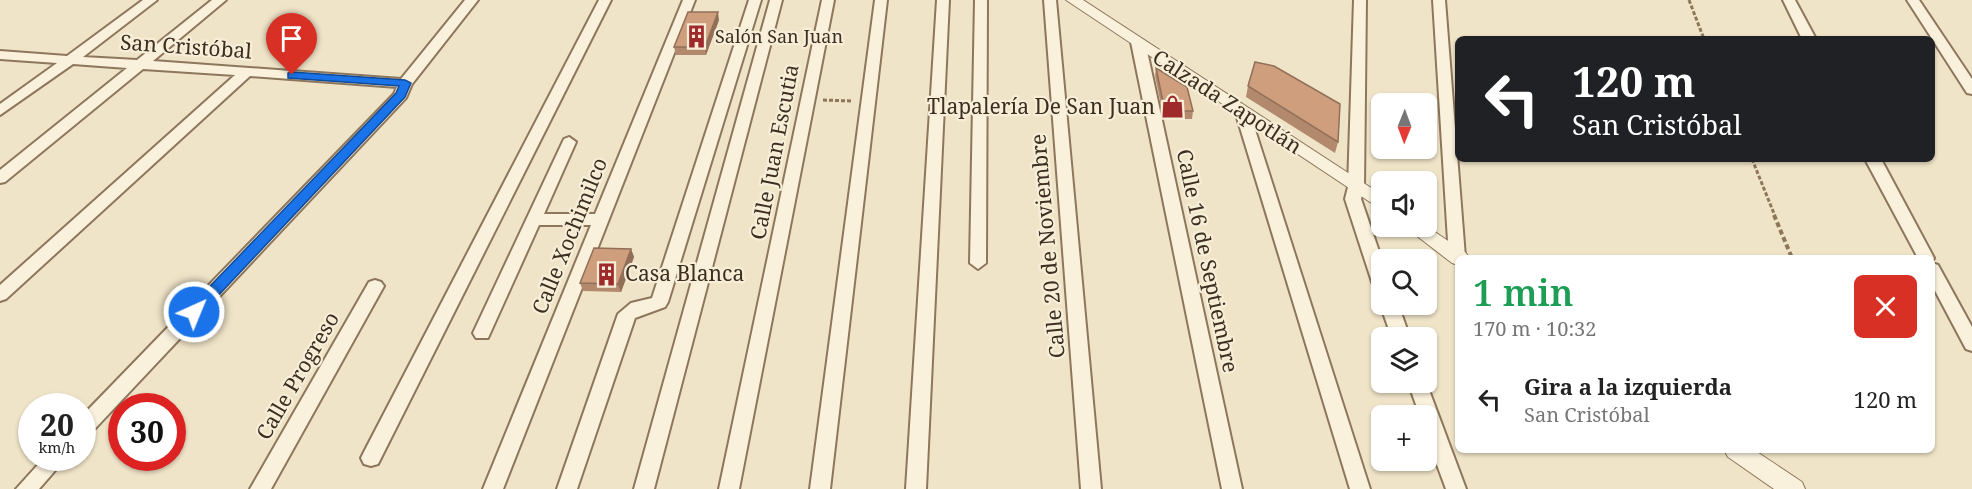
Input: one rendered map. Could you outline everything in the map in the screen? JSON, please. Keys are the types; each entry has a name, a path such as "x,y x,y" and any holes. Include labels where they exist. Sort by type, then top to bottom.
{"street":[{"path":"0,111 151,0"},
{"path":"0,178 220,0"},
{"path":"96,414 401,95 405,83 472,0"},
{"path":"371,458 605,0"},
{"name":"Calle Xochimilco","path":"493,489 689,0"},
{"path":"567,489 627,314 638,308 659,303 755,0"},
{"path":"644,489 776,0"},
{"name":"Calle Juan Escutia","path":"729,489 828,0"},
{"path":"820,489 881,0"},
{"path":"916,489 943,0"},
{"path":"978,263 981,0"},
{"name":"Calle 20 de Noviembre","path":"1050,0 1091,489"},
{"name":"Calzada Zapotlán","path":"1073,0 1089,5 1138,42 1371,197"},
{"path":"1360,0 1356,187 1353,199 1357,218 1371,256"},
{"path":"1439,0 1458,255"},
{"path":"1789,0 1807,36"},
{"path":"1914,0 1972,90"},
{"name":"Calle 16 de Septiembre","path":"1138,42 1232,489"},
{"name":"San Cristóbal","path":"0,55 405,83"},
{"path":"0,295 247,72"},
{"path":"1242,111 1360,489"},
{"path":"483,333 569,142"},
{"path":"1875,162 1924,255"},
{"path":"534,219 601,220"},
{"path":"1429,237 1455,255"},
{"path":"1935,275 1972,344"},
{"name":"Calle Progreso","path":"260,489 375,286"},
{"path":"1421,393 1456,489"},
{"path":"1740,453 1792,489"},
{"path":"26,489 43,471"}],"path":[{"path":"1689,0 1703,36"},
{"path":"806,114 820,100 860,103 866,111"},
{"path":"1753,162 1791,255"}],"building":[{"name":"Salón San Juan","path":"688,12 718,12 705,47 674,47"},
{"path":"1255,62 1274,66 1340,104 1338,142 1248,86"},
{"path":"1156,68 1187,87 1193,111 1165,111"},
{"name":"Casa Blanca","path":"594,248 631,249 618,284 580,283"}],"place":[{"name":"Salón San Juan","path":"697,37"},
{"name":"Tlapalería De San Juan","path":"1173,107"},
{"name":"Casa Blanca","path":"607,274"}],"route":[{"path":"194,312 401,95 405,83 292,75"}]}
